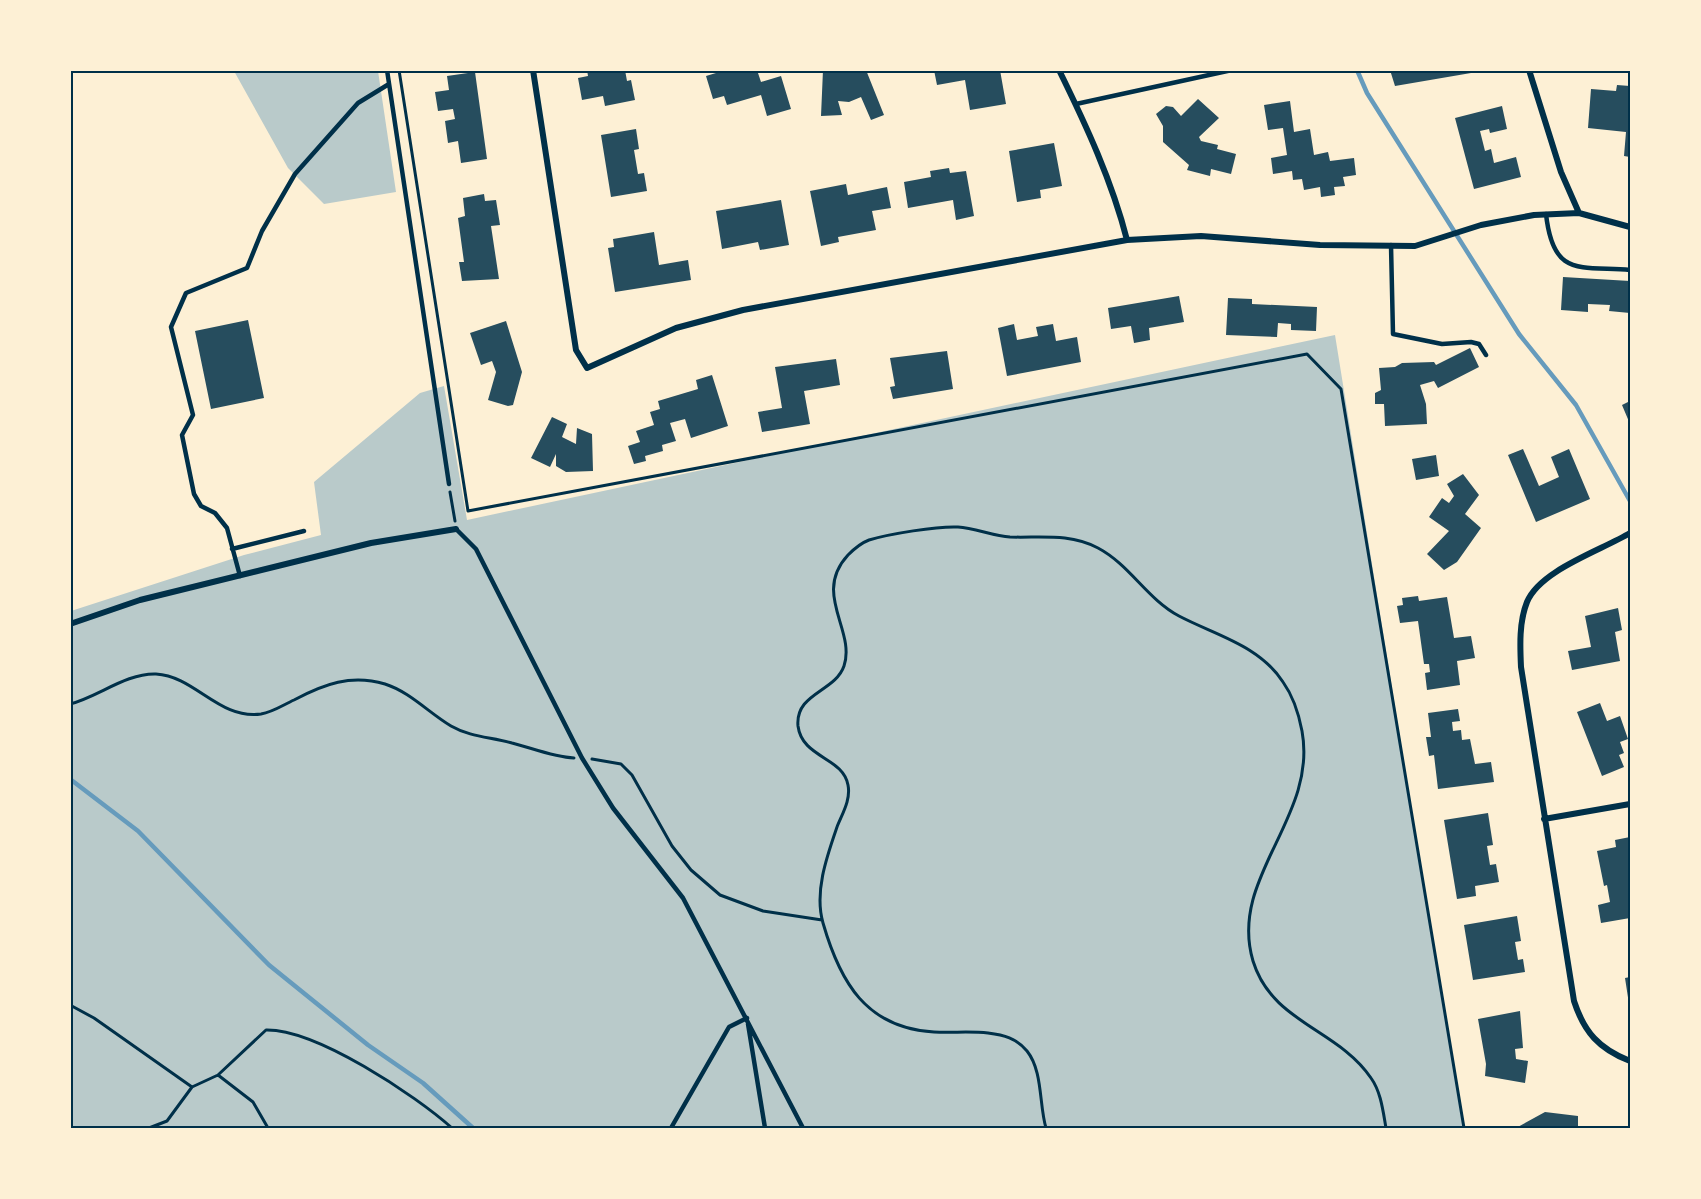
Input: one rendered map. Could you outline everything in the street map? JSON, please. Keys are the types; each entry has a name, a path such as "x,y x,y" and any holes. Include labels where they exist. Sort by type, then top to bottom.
{"street":[{"path":"533,70 576,350 587,368 675,328 743,310 1127,240 1201,236 1320,245 1415,246 1481,225 1546,214 1579,213 1630,226"},
{"path":"1059,70 1076,104 1121,215 1127,240"},
{"path":"1529,70 1561,172 1579,213"},
{"path":"70,624 140,600 371,543 456,529"},
{"path":"1630,533 1545,580 1527,601 1520,640 1521,667 1574,1001 1581,1023 1594,1041 1615,1055 1630,1061"},
{"path":"1544,819 1630,804"}],"lane":[{"path":"387,70 449,484"},
{"path":"1076,104 1232,70"},
{"path":"240,576 227,528 215,513 201,506 194,494 182,435 193,415 171,327 186,293 247,268 262,231 295,174 358,103 389,84"},
{"path":"1546,214 1551,243 1561,260 1573,265 1630,270"},
{"path":"1391,245 1393,334 1442,344 1471,342 1479,344 1486,355"},
{"path":"456,529 476,549 582,758 613,808 683,898 803,1128"},
{"path":"232,549 304,531"},
{"path":"671,1128 729,1027 747,1018"},
{"path":"747,1018 765,1128"}],"path":[{"path":"399,70 468,511 1307,354 1341,389 1464,1128"},
{"path":"449,484 456,529"},
{"path":"1046,1128 1037,1077 1031,1058 1025,1049 1007,1036 976,1032 918,1030 895,1024 873,1011 854,994 839,972 822,920 821,892 824,870 846,804 848,780 842,771 804,743 798,723 802,706 838,676 844,668 846,650 833,589 839,565 856,547 867,541 958,527 1003,537 1053,536 1086,542 1122,563 1161,604 1176,615 1245,647 1264,660 1284,682 1299,717 1304,744 1304,767 1301,788 1290,818 1250,903 1248,925 1252,957 1261,981 1273,999 1343,1050 1373,1080 1380,1098 1386,1128"},
{"path":"70,704 137,677 155,674 179,681 228,710 249,715 274,710 323,685 353,679 388,685 462,732 570,758 621,764 641,788 672,846 697,877 720,895 763,911 822,920"},
{"path":"70,1005 94,1018 192,1087"},
{"path":"149,1128 167,1121 192,1087 218,1075 258,1035 266,1030 281,1030 301,1035 405,1090 452,1128"},
{"path":"218,1075 253,1102 268,1128"},
{"path":"167,1121 167,1128"}],"shaded area":[{"path":"234,71 378,71 396,192 324,204 288,168"},
{"path":"1335,335 1463,1128 71,1128 71,611 244,555 321,535 314,482 420,393 444,386 467,520"}],"building":[{"path":"587,70 625,70 627,81 631,80 635,100 605,106 603,96 582,100 578,78 588,76"},
{"path":"726,70 757,70 761,82 781,76 791,109 767,116 761,95 727,105 724,96 713,99 706,76"},
{"path":"823,70 866,70 884,115 871,120 861,97 849,102 838,101 842,115 821,116"},
{"path":"934,70 1000,70 1006,104 970,110 965,80 937,85"},
{"path":"1390,70 1471,70 1471,73 1395,86"},
{"path":"475,72 487,159 461,163 458,141 448,143 445,121 455,119 453,109 438,111 435,92 449,90 447,76"},
{"path":"1617,85 1630,86 1630,157 1624,156 1626,132 1588,128 1591,89 1616,91"},
{"path":"1198,99 1219,118 1199,137 1201,141 1218,145 1217,149 1236,154 1231,174 1211,169 1210,176 1187,170 1189,165 1163,142 1163,126 1156,114 1166,106 1173,107 1181,116"},
{"path":"1290,101 1294,132 1310,129 1314,155 1328,152 1330,161 1354,158 1356,175 1343,177 1345,186 1334,187 1335,195 1321,197 1320,187 1304,190 1302,179 1293,180 1292,171 1273,174 1271,158 1287,155 1283,128 1268,130 1264,105"},
{"path":"1502,106 1507,129 1490,133 1489,129 1480,131 1485,151 1491,149 1494,163 1516,157 1521,177 1474,189 1455,118"},
{"path":"636,129 639,149 634,150 638,174 644,173 647,191 611,197 601,135"},
{"path":"1054,143 1062,186 1040,190 1041,198 1017,202 1009,151"},
{"path":"949,168 950,173 966,171 974,216 956,220 953,200 908,208 904,182 931,177 930,171"},
{"path":"846,184 848,195 887,187 891,208 872,211 876,230 838,237 839,242 821,246 810,191"},
{"path":"484,194 485,201 496,200 500,225 491,226 499,279 462,281 459,262 464,262 458,218 465,216 463,198"},
{"path":"781,200 789,245 760,250 758,242 722,249 716,211"},
{"path":"654,232 659,265 688,260 691,280 615,292 608,248 614,247 613,239"},
{"path":"1563,277 1630,281 1630,313 1609,311 1610,305 1588,304 1588,312 1561,310"},
{"path":"1179,296 1184,322 1149,328 1150,340 1134,343 1131,326 1111,329 1108,308"},
{"path":"1228,298 1252,299 1252,304 1317,307 1316,331 1291,330 1291,324 1278,323 1277,337 1226,335"},
{"path":"248,320 264,398 211,409 195,331"},
{"path":"506,321 522,372 513,405 508,406 488,400 496,372 492,361 481,365 470,333"},
{"path":"1014,324 1017,340 1038,336 1036,327 1053,324 1056,341 1077,337 1081,362 1007,376 998,328"},
{"path":"1470,348 1479,367 1438,388 1434,381 1420,385 1426,404 1427,424 1385,426 1384,404 1375,404 1375,393 1381,390 1379,368 1395,367 1402,363 1434,362 1436,365"},
{"path":"947,351 953,389 893,399 890,387 895,386 890,358"},
{"path":"836,359 840,385 804,391 810,424 762,432 758,412 782,408 775,367"},
{"path":"712,375 728,426 691,438 685,419 670,423 676,441 662,445 663,451 645,456 646,461 634,464 628,446 640,442 636,431 654,425 650,412 660,409 658,401 698,389 696,380"},
{"path":"1630,401 1630,424 1622,405"},
{"path":"552,417 567,424 562,437 576,444 577,428 592,434 593,471 566,472 556,466 556,454 550,467 531,458"},
{"path":"1523,449 1539,486 1559,477 1551,457 1569,449 1590,499 1536,522 1508,455"},
{"path":"1436,455 1439,476 1416,480 1412,459"},
{"path":"1463,474 1479,495 1465,514 1481,528 1457,562 1444,570 1427,554 1449,531 1429,517 1442,498 1449,503 1454,496 1447,484"},
{"path":"1418,596 1419,601 1447,597 1454,638 1471,636 1475,658 1457,661 1460,685 1427,690 1425,673 1430,672 1429,664 1424,664 1418,621 1400,623 1397,606 1403,605 1402,598"},
{"path":"1618,608 1622,630 1615,632 1620,661 1572,670 1568,651 1591,647 1585,616"},
{"path":"1600,703 1607,721 1620,716 1628,739 1620,742 1624,753 1619,755 1624,767 1602,776 1577,712"},
{"path":"1458,709 1460,721 1452,722 1453,731 1461,730 1462,740 1470,739 1475,764 1491,762 1494,782 1438,789 1434,755 1429,756 1426,737 1431,737 1428,713"},
{"path":"1488,813 1493,845 1487,846 1490,865 1496,864 1499,882 1475,886 1476,896 1457,899 1444,820"},
{"path":"1630,837 1630,918 1601,923 1598,905 1610,902 1607,885 1604,886 1597,851 1616,847 1615,840"},
{"path":"1517,916 1521,941 1515,942 1518,960 1523,959 1525,972 1473,980 1464,925"},
{"path":"1630,977 1630,1004 1629,1004 1625,978"},
{"path":"1520,1011 1523,1048 1515,1049 1516,1059 1528,1061 1525,1083 1485,1076 1486,1064 1478,1019"},
{"path":"1545,1112 1578,1116 1578,1128 1516,1128"}],"waterway":[{"path":"1357,70 1367,93 1519,334 1576,405 1630,501"},
{"path":"70,779 138,831 269,965 368,1045 423,1083 473,1128"}]}
